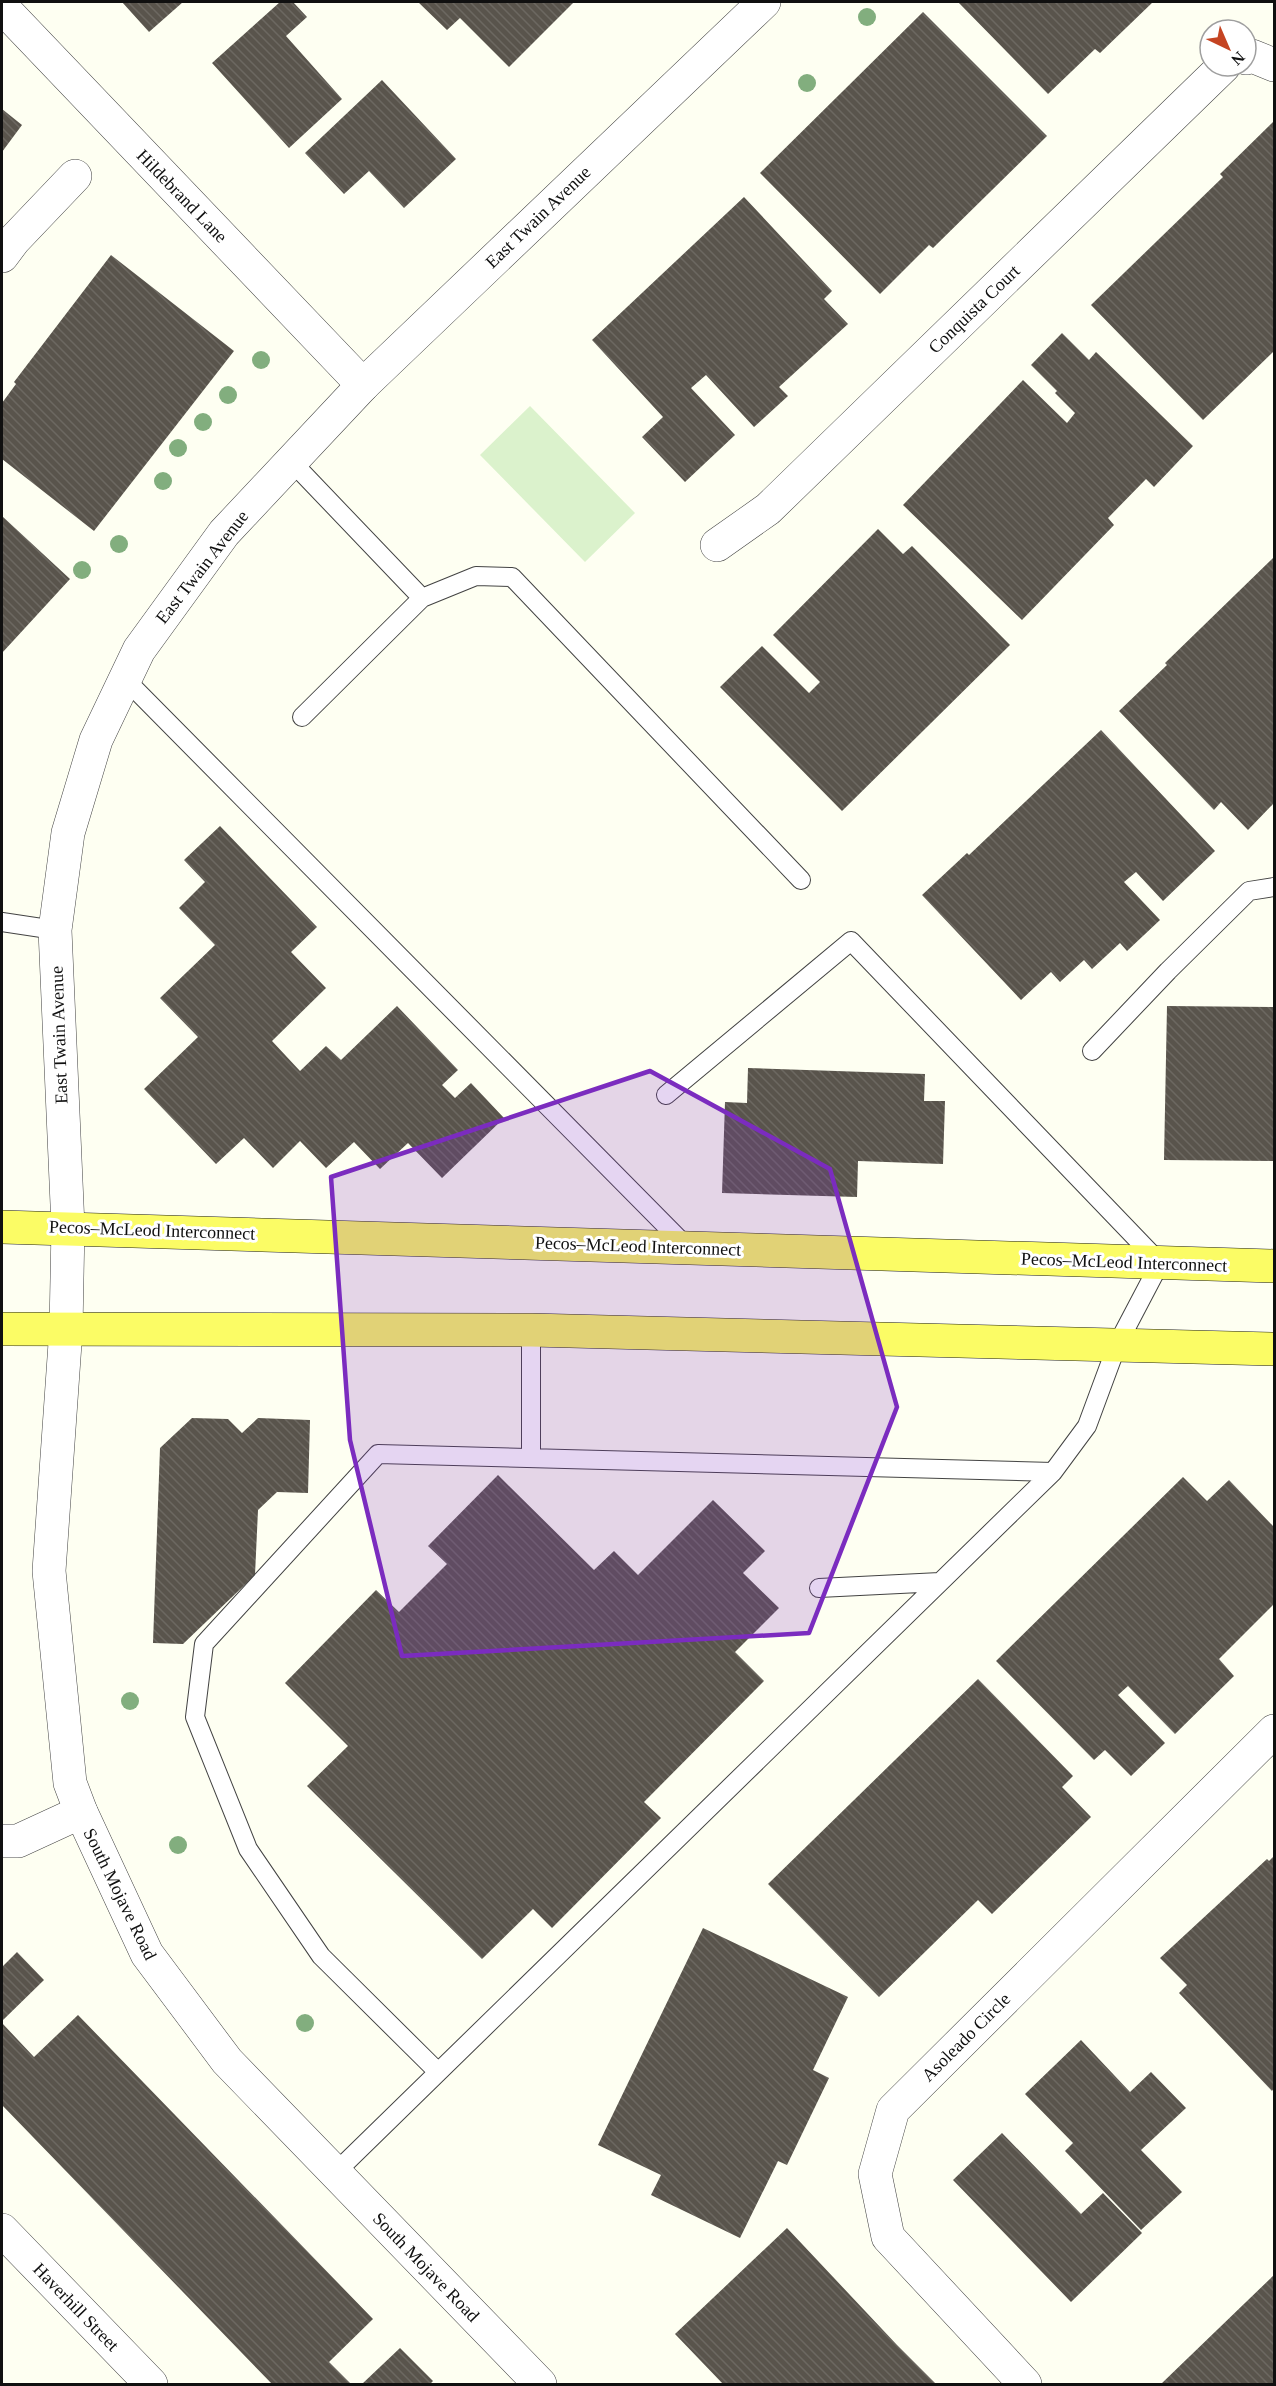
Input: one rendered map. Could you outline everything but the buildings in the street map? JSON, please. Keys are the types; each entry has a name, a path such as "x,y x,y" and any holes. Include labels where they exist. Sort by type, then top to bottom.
{"main road":[{"name":"Pecos–McLeod Interconnect","path":"2,1227 68,1227 1275,1266"},
{"path":"2,1329 531,1330 1275,1349"}],"street":[{"name":"East Twain Avenue","path":"66,1329 68,1227 55,930 68,833 96,740 139,650 224,533 363,385 764,2"},
{"name":"Hildebrand Lane","path":"2,7 363,385"},
{"path":"1258,58 1275,65"},
{"name":"Conquista Court","path":"717,545 768,509 1212,78"},
{"path":"2,256 75,176"},
{"name":"South Mojave Road","path":"66,1329 49,1571 70,1783 81,1812 147,1954 227,2061 540,2385"},
{"name":"Asoleado Circle","path":"1025,2385 888,2237 874,2174 893,2110 1275,1731"},
{"path":"7,1849 81,1812"},
{"name":"Haverhill Street","path":"2,2230 151,2385"}],"lane":[{"path":"291,461 422,598"},
{"path":"302,717 422,598 476,576 512,577 801,880"},
{"path":"125,678 687,1248"},
{"path":"1092,1051 1249,891 1275,887"},
{"path":"2,922 55,930"},
{"path":"335,2173 1053,1472 1087,1426 1117,1345 1160,1263 851,941 666,1095"},
{"path":"531,1330 531,1458"},
{"path":"438,2072 321,1956 248,1850 195,1717 204,1644 378,1454 1053,1472"},
{"path":"819,1587 940,1582"}],"highlighted area":[{"path":"650,1071 830,1169 897,1407 809,1633 402,1656 350,1440 331,1177"}],"green space":[{"path":"530,406 635,513 585,562 480,455"}]}
